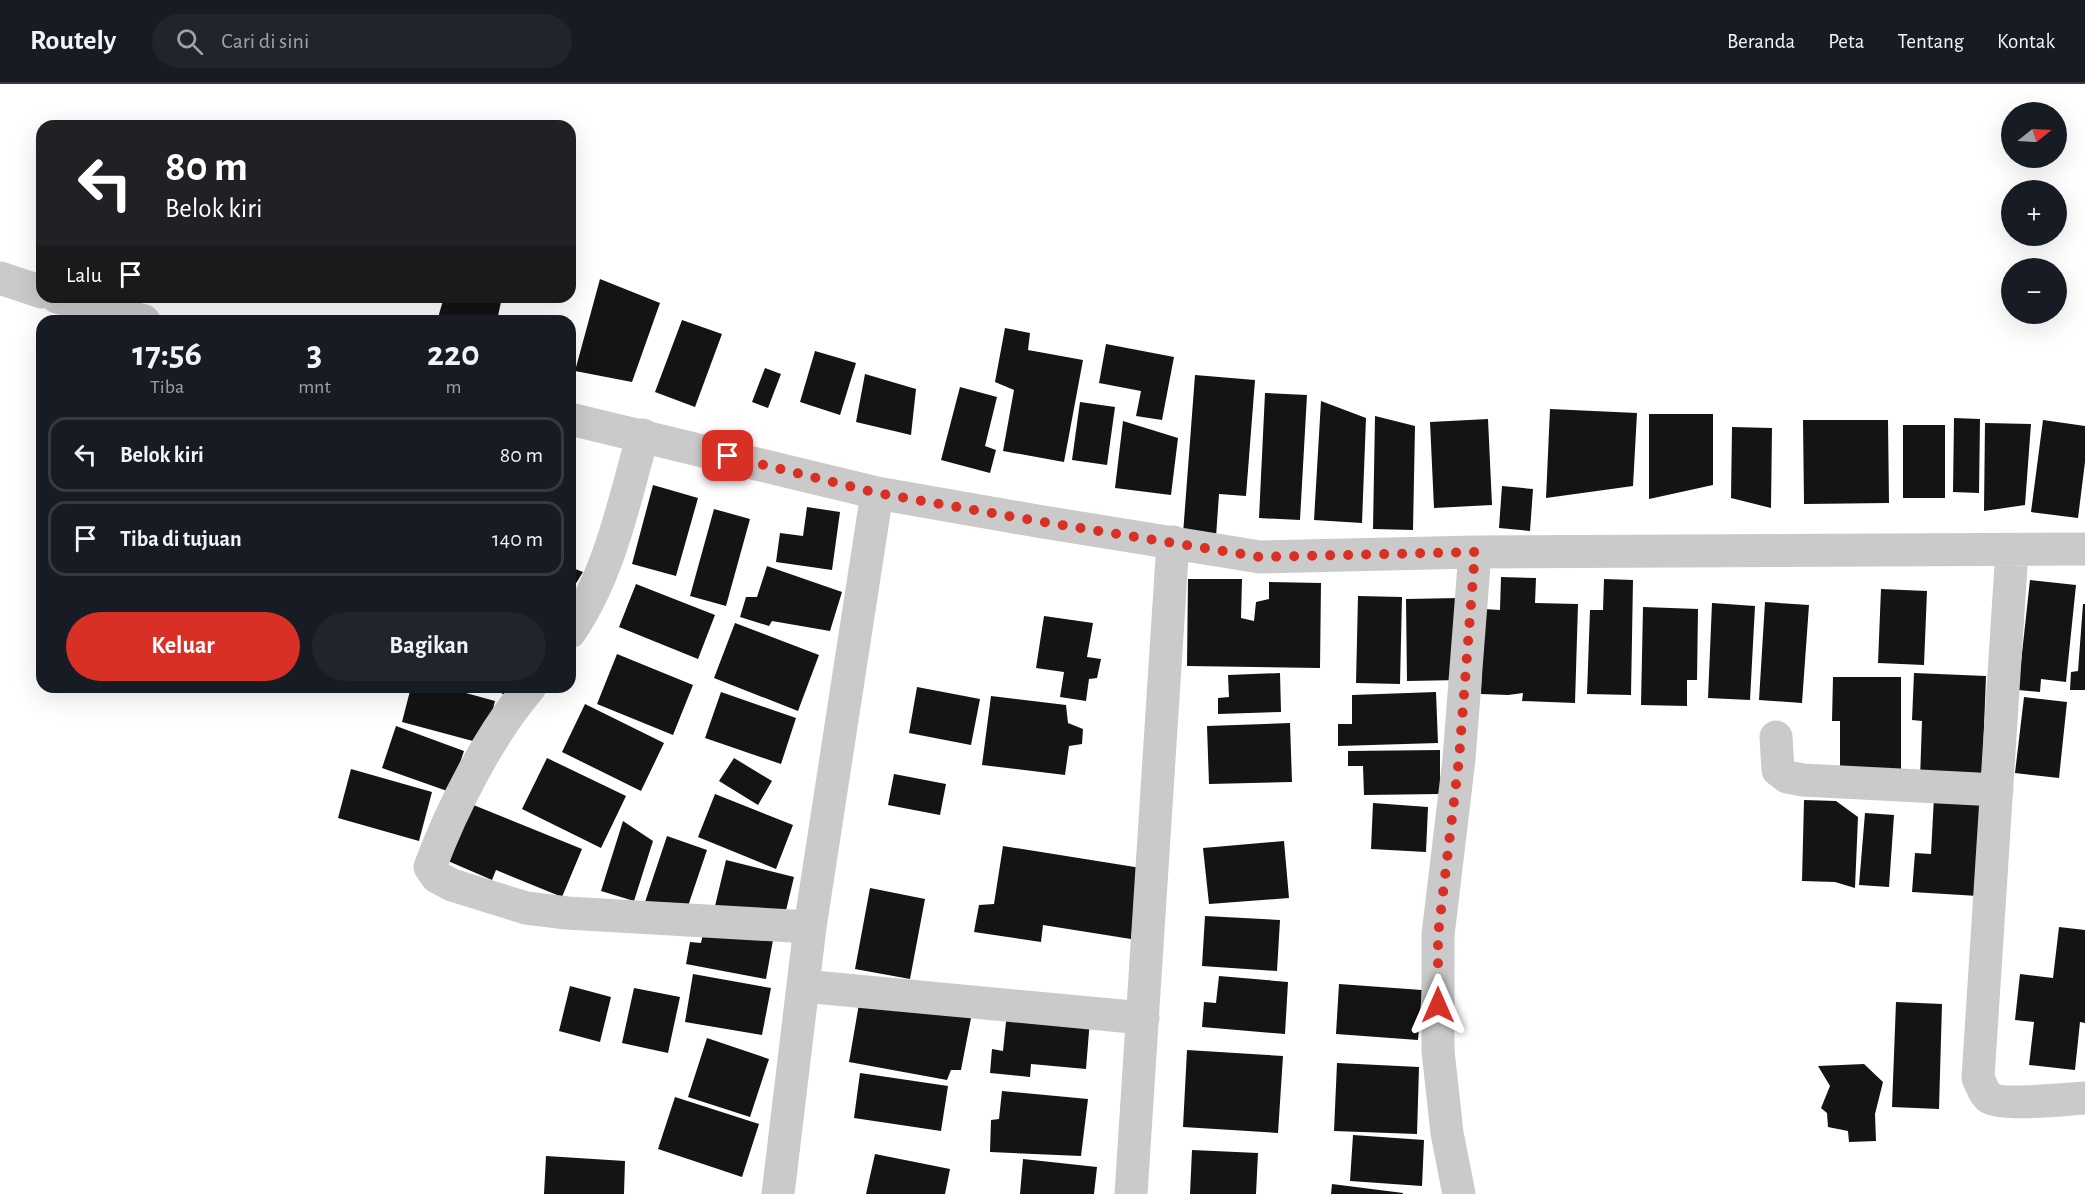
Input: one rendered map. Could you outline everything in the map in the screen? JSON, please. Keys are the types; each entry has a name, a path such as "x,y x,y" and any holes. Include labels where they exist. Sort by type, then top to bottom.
{"street":[{"path":"0,278 36,290"},
{"path":"79,303 122,315"},
{"path":"576,419 877,493 1260,557 1475,552 2085,549"},
{"path":"576,624 604,568 643,435"},
{"path":"778,1194 810,927 877,493"},
{"path":"1131,1194 1173,542"},
{"path":"2012,550 1978,1078 1991,1098 2005,1102 2085,1098"},
{"path":"1459,1194 1447,1133 1438,1051 1438,935 1459,759 1475,552"},
{"path":"525,693 514,705 470,780 441,837 430,867 437,877 452,885 526,908 567,913 810,927"},
{"path":"1776,737 1778,770 1787,777 1803,780 1997,790"},
{"path":"803,986 1143,1018"}],"building":[{"path":"600,279 660,303 632,382 576,371"},
{"path":"442,303 501,303 498,315 439,315"},
{"path":"682,320 722,334 695,407 655,392"},
{"path":"1005,328 1030,333 1028,350 1083,360 1064,462 1003,451 1014,390 995,382"},
{"path":"1106,344 1174,357 1162,420 1136,416 1141,391 1099,383"},
{"path":"815,351 856,363 840,415 800,402"},
{"path":"765,368 781,374 768,408 752,402"},
{"path":"865,374 916,389 911,435 856,422"},
{"path":"1195,375 1255,380 1246,496 1219,494 1216,537 1183,534"},
{"path":"960,387 997,397 985,446 996,450 990,473 941,460"},
{"path":"1265,393 1307,395 1300,520 1259,518"},
{"path":"1321,401 1366,418 1362,523 1314,520"},
{"path":"1080,402 1115,407 1107,465 1072,460"},
{"path":"1550,409 1637,413 1633,486 1546,498"},
{"path":"1649,414 1713,414 1713,485 1649,499"},
{"path":"1375,416 1415,426 1413,530 1373,529"},
{"path":"1954,418 1980,419 1979,493 1953,492"},
{"path":"1488,419 1492,505 1434,508 1430,422"},
{"path":"1803,420 1888,420 1889,503 1804,504"},
{"path":"2043,420 2085,426 2085,462 2078,518 2031,512"},
{"path":"1123,421 1178,438 1171,495 1115,488"},
{"path":"1985,423 2031,424 2025,505 1984,511"},
{"path":"1903,425 1945,425 1945,498 1903,498"},
{"path":"1732,427 1772,428 1771,508 1731,498"},
{"path":"653,485 698,498 676,576 632,564"},
{"path":"1502,486 1533,489 1530,531 1499,528"},
{"path":"807,507 840,512 832,570 776,562 780,533 803,536"},
{"path":"714,509 750,519 726,606 690,596"},
{"path":"767,566 842,592 830,631 772,621 769,626 740,617 746,597 757,597"},
{"path":"576,569 583,572 576,583"},
{"path":"1501,577 1536,578 1535,603 1578,604 1575,703 1522,701 1523,693 1481,694 1484,609 1500,610"},
{"path":"1188,579 1242,579 1241,618 1254,621 1256,602 1269,599 1269,582 1321,583 1320,668 1187,666"},
{"path":"1604,579 1633,580 1631,695 1587,694 1590,610 1603,610"},
{"path":"2030,580 2076,585 2066,682 2041,679 2040,692 2018,690"},
{"path":"636,584 715,615 698,659 619,627"},
{"path":"1881,589 1927,591 1924,665 1878,663"},
{"path":"1358,596 1402,597 1400,684 1356,683"},
{"path":"1459,598 1461,680 1407,681 1406,599"},
{"path":"1765,602 1809,605 1802,703 1759,700"},
{"path":"1712,603 1755,606 1750,700 1708,698"},
{"path":"2083,604 2085,604 2085,690 2070,690 2071,672 2078,671"},
{"path":"1643,607 1698,609 1697,680 1687,680 1687,706 1641,705"},
{"path":"1044,616 1093,623 1087,657 1101,659 1097,678 1089,679 1086,701 1060,697 1064,672 1036,668"},
{"path":"735,623 819,655 798,711 714,678"},
{"path":"617,654 693,685 673,735 597,704"},
{"path":"1280,673 1281,712 1218,714 1218,698 1229,697 1228,675"},
{"path":"1914,673 1986,676 1982,781 1920,779 1922,721 1912,720"},
{"path":"1833,677 1901,677 1901,769 1840,769 1840,721 1832,721"},
{"path":"917,687 980,699 971,745 909,733"},
{"path":"721,692 796,718 781,764 705,738"},
{"path":"1436,692 1438,743 1338,746 1338,724 1352,724 1352,695"},
{"path":"409,693 466,693 495,701 484,744 402,722"},
{"path":"991,696 1066,705 1068,723 1083,729 1082,744 1069,746 1065,775 982,765"},
{"path":"2024,697 2067,702 2059,778 2015,773"},
{"path":"585,704 664,743 641,791 562,752"},
{"path":"1290,723 1292,782 1209,784 1207,726"},
{"path":"396,726 464,751 450,792 382,768"},
{"path":"1440,750 1440,794 1364,795 1363,766 1348,766 1348,751"},
{"path":"547,758 626,796 601,848 522,809"},
{"path":"734,758 772,781 758,805 719,781"},
{"path":"351,769 432,792 419,841 338,818"},
{"path":"894,774 946,784 940,815 888,805"},
{"path":"715,794 793,825 776,869 698,837"},
{"path":"1934,797 1983,800 1978,896 1912,892 1915,853 1931,854"},
{"path":"1804,800 1836,801 1858,817 1855,888 1835,882 1802,881"},
{"path":"1373,803 1428,807 1426,852 1371,849"},
{"path":"471,804 582,849 562,897 496,870 492,880 448,861"},
{"path":"1865,813 1894,815 1889,887 1859,885"},
{"path":"623,821 653,841 634,901 601,891"},
{"path":"667,836 707,850 686,912 643,908"},
{"path":"1284,841 1289,898 1209,904 1203,848"},
{"path":"1003,846 1141,868 1131,939 1043,925 1041,942 974,932 979,905 994,904"},
{"path":"726,860 794,877 783,923 715,906"},
{"path":"870,888 925,899 910,979 855,969"},
{"path":"1205,916 1280,920 1277,971 1202,966"},
{"path":"2059,927 2085,930 2085,1023 2080,1022 2075,1070 2029,1065 2034,1022 2015,1020 2020,974 2053,978"},
{"path":"704,929 773,940 766,979 686,964 690,942 701,943"},
{"path":"693,974 771,988 762,1035 685,1022"},
{"path":"1219,976 1288,982 1285,1034 1202,1027 1204,1002 1216,1003"},
{"path":"1339,984 1422,990 1418,1040 1336,1034"},
{"path":"570,986 611,997 600,1042 559,1031"},
{"path":"634,988 680,997 668,1053 622,1043"},
{"path":"860,998 971,1018 961,1070 951,1070 947,1080 849,1062"},
{"path":"1896,1002 1942,1004 1939,1109 1892,1107"},
{"path":"1007,1012 1090,1019 1086,1069 1031,1064 1030,1077 990,1073 992,1049 1003,1051"},
{"path":"707,1038 769,1059 750,1117 688,1097"},
{"path":"1187,1050 1283,1056 1278,1133 1183,1127"},
{"path":"1337,1063 1419,1067 1417,1134 1334,1131"},
{"path":"1864,1064 1883,1082 1875,1114 1876,1141 1849,1142 1848,1131 1828,1127 1827,1113 1821,1108 1830,1086 1818,1066"},
{"path":"860,1073 948,1086 941,1131 854,1118"},
{"path":"1002,1091 1088,1099 1081,1156 990,1152 991,1120 999,1119"},
{"path":"675,1097 759,1124 742,1177 658,1149"},
{"path":"1353,1135 1424,1140 1422,1186 1350,1181"},
{"path":"1192,1150 1258,1153 1256,1194 1190,1194"},
{"path":"875,1154 950,1169 945,1194 866,1194"},
{"path":"546,1156 625,1161 624,1194 544,1194"},
{"path":"1023,1159 1097,1167 1094,1194 1020,1194"},
{"path":"1332,1184 1403,1193 1403,1194 1331,1194"}],"route":[{"path":"728,456 877,493 1260,557 1475,552 1459,759 1438,935 1438,1005"}]}
